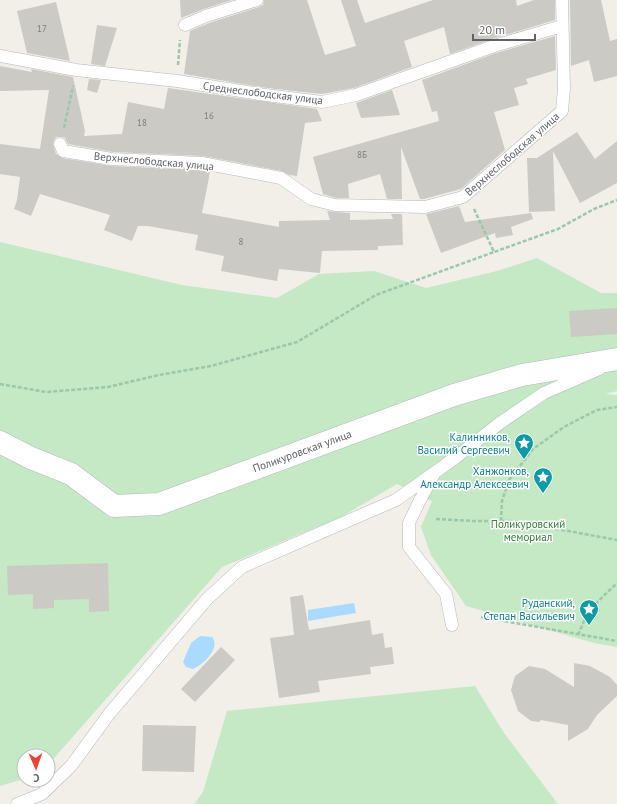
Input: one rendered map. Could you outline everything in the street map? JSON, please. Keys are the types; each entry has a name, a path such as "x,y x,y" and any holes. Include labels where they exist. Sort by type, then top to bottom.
{"street":[{"name":"Поликуровская улица","path":"0,442 31,458 71,474 114,506 159,504 454,395 522,375 617,360"}],"lane":[{"path":"185,25 206,16 257,0"},
{"path":"562,0 562,26"},
{"name":"Среднеслободская улица","path":"0,56 76,70 177,81 322,102 356,95 494,46 562,26"},
{"name":"Верхнеслободская улица","path":"60,144 63,151 112,159 202,163 281,178 310,199 335,205 425,207 463,197 562,111 564,88 562,26"},
{"path":"16,804 42,794 70,766 109,714 202,605 242,567 396,500 436,472 500,423 544,393 617,360"},
{"path":"436,472 418,502 409,523 409,547 446,594 452,625"}],"path":[{"path":"177,81 179,42 185,25"},
{"path":"60,144 76,70"},
{"path":"467,194 494,252"},
{"path":"0,384 46,392 108,387 159,375 211,366 297,342 376,295 558,229 594,209 617,200"},
{"path":"501,521 502,501 509,480 533,449 564,426 598,410 617,407"},
{"path":"436,519 514,521 617,540"},
{"path":"578,634 589,610 617,583"},
{"path":"480,617 617,641"}],"green space":[{"name":"Поликуровский мемориал","path":"0,242 182,285 277,298 319,274 374,271 426,288 497,271 537,258 601,293 617,293 617,391 605,394 617,395 617,647 594,643 466,606 431,555 421,527 432,501 397,484 341,517 222,567 56,756 56,748 16,748 16,781 0,786"},
{"path":"475,686 504,733 558,804 194,804 203,792 227,711"}],"water":[{"path":"354,603 356,613 308,621 308,610"},
{"path":"200,636 212,637 214,641 213,651 206,660 197,667 193,669 186,667 183,662 191,643"}],"building":[{"path":"180,0 232,0 181,18"},
{"path":"264,0 307,0 325,55 356,46 341,0 357,0 365,23 433,0 516,0 517,6 534,0 555,0 555,20 492,39 450,54 444,27 404,41 412,67 354,88 322,94 267,88 184,74 190,31 209,23 259,7 263,5"},
{"path":"570,0 601,0 610,41 617,39 617,76 594,82 589,60 571,66"},
{"path":"56,2 70,61 27,53 17,11"},
{"path":"97,25 117,28 105,66 91,64"},
{"path":"555,36 556,70 526,79 528,84 514,88 519,105 494,112 505,150 461,189 420,199 401,147 402,199 387,199 380,174 348,184 349,198 336,198 323,194 313,157 439,121 437,111 432,112 422,80 496,53"},
{"path":"0,66 32,72 31,69 73,77 85,131 84,136 122,134 128,102 164,109 168,88 317,109 322,121 305,123 297,176 289,175 282,171 203,156 113,152 68,144 65,138 61,137 57,137 53,144 56,154 62,158 112,166 201,170 210,172 202,213 279,227 279,221 330,220 327,211 350,213 350,220 393,219 391,214 402,214 403,245 378,246 378,250 322,251 320,273 279,269 277,281 221,271 224,256 195,250 198,235 148,226 138,226 132,241 104,230 110,215 40,194 31,216 14,209 17,200 20,177 0,174 0,144 40,149 49,90 0,91"},
{"path":"89,79 101,80 97,93 87,90"},
{"path":"392,90 400,115 361,118 356,103"},
{"path":"577,132 595,159 617,141 617,183 580,203 553,151 555,211 529,212 527,158 537,158"},
{"path":"459,206 465,222 531,213 533,219 511,227 513,235 496,238 495,233 441,253 426,214"},
{"path":"617,308 617,334 571,337 569,311"},
{"path":"108,563 109,611 89,612 89,599 54,600 54,608 33,609 33,594 8,595 7,566"},
{"path":"303,595 309,630 370,620 372,635 383,633 385,648 392,647 394,664 370,667 371,674 318,681 320,692 279,698 270,638 294,635 290,597"},
{"path":"221,647 235,660 195,702 181,689"},
{"path":"574,663 590,666 610,677 617,685 617,696 597,715 588,729 568,741 568,725 541,720 539,722 531,721 518,711 511,690 515,676 529,666 545,669 574,687"},
{"path":"143,725 196,726 194,772 142,771"}],"place":[{"name":"Калинников, Василий Сергеевич","path":"524,460"},
{"name":"Ханжонков, Александр Алексеевич","path":"543,494"},
{"name":"Руданский, Степан Васильевич","path":"589,626"}]}
